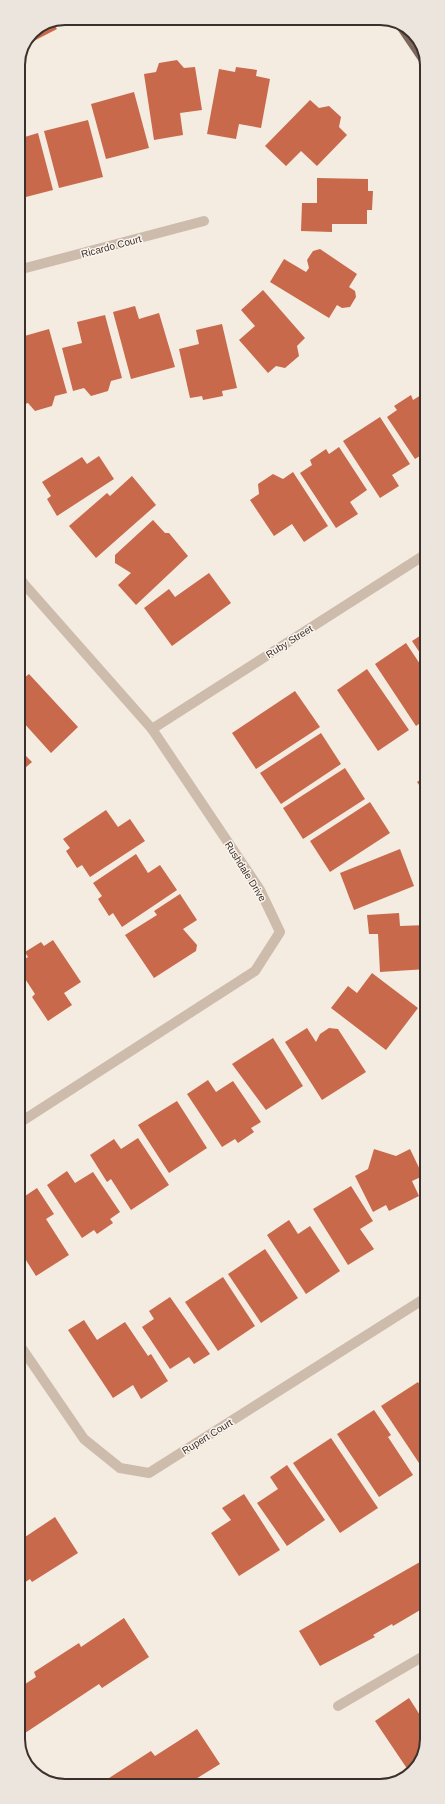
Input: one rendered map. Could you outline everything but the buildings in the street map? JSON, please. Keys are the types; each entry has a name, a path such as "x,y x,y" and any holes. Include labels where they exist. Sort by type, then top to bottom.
{"main road":[{"path":"407,35 417,50"}],"street":[{"name":"Ricardo Court","path":"25,268 204,221"},
{"name":"Ruby Street","path":"152,729 420,558"},
{"name":"Rushdale Drive","path":"25,589 152,729 260,890 280,932 255,971 25,1119"},
{"name":"Rupert Court","path":"25,1353 84,1439 120,1468 149,1473 420,1301"},
{"path":"338,1706 420,1658"}]}
